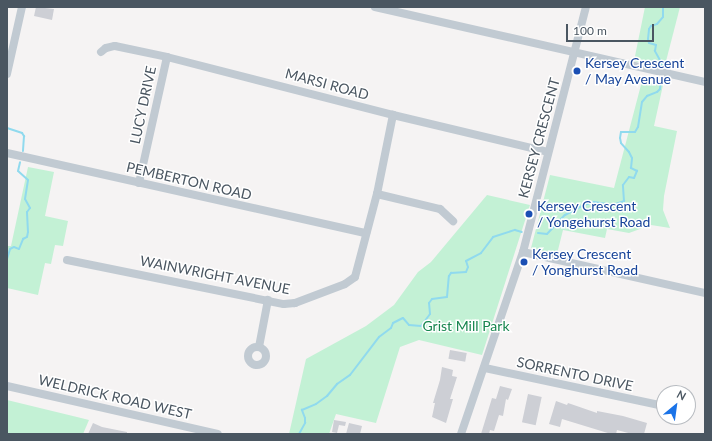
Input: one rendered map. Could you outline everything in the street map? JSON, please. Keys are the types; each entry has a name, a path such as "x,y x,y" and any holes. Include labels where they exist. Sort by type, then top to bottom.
{"street":[{"path":"7,74 22,7"},
{"path":"375,7 705,82"},
{"name":"KERSEY CRESCENT","path":"461,434 485,368 523,252 586,7"},
{"name":"MARSI ROAD","path":"101,52 106,48 115,46 167,57 394,115 548,152"},
{"name":"LUCY DRIVE","path":"139,183 167,57"},
{"name":"WAINWRIGHT AVENUE","path":"68,260 284,304 295,303 345,284 355,277 377,194 394,115"},
{"name":"PEMBERTON ROAD","path":"7,154 366,234"},
{"path":"377,194 440,209 453,222"},
{"path":"523,252 705,293"},
{"path":"259,347 268,300"},
{"name":"SORRENTO DRIVE","path":"485,368 656,405"},
{"name":"WELDRICK ROAD WEST","path":"7,386 218,434"}],"green space":[{"path":"645,7 680,7 664,69 634,61"},
{"path":"642,81 663,85 654,126 677,131 664,196 663,210 670,228 651,225 629,233 607,229 605,238 563,230 557,254 531,248 550,175 614,188"},
{"path":"28,167 54,172 45,216 68,221 63,246 55,245 51,264 45,263 38,295 7,288 7,246 11,246"},
{"name":"Grist Mill Park","path":"487,195 530,205 482,355 419,340 400,347 376,423 336,414 329,434 289,434 306,359 366,326 394,305 418,272 431,262"},
{"path":"7,400 89,420 83,434 7,434"}],"building":[{"path":"36,7 54,9 52,20 34,16"},
{"path":"450,350 467,353 465,362 448,359"},
{"path":"442,367 453,370 452,376 457,377 450,399 453,399 446,423 432,417 435,403 433,403 440,380"},
{"path":"500,386 512,389 508,400 506,399 503,416 499,415 494,431 490,430 489,434 481,434 492,398 496,399"},
{"path":"528,394 542,397 536,425 522,422"},
{"path":"556,401 567,405 568,403 597,413 597,411 623,416 647,423 644,434 632,434 617,430 616,434 611,434 562,419 560,427 549,424"},
{"path":"334,420 346,422 345,426 339,425 337,433 332,432"},
{"path":"93,423 102,427 127,432 127,434 88,434"},
{"path":"349,423 362,426 360,434 346,434"}],"waterway":[{"path":"661,67 661,62 655,51 656,45 649,43 648,39 649,29 651,26 657,24 663,17 663,7"},
{"path":"538,233 547,234 565,215 584,205 594,202 613,205 624,201 623,185 629,177 634,178 637,171 631,168 632,158 621,143 621,132 635,132 638,127 642,102 647,96 657,92 660,89 661,79"},
{"path":"7,128 22,133 24,136 23,151"},
{"path":"7,259 10,249 14,247 19,249 23,239 27,237 28,232 27,212 30,208 25,199 28,180 18,171 20,162"},
{"path":"299,434 305,423 302,410 316,404 327,396 337,384 350,375 379,337 391,328 393,323 403,318 409,325 421,326 430,314 429,303 432,299 447,297 449,276 451,273 466,272 468,267 466,261 481,253 493,237 515,230 522,232"}],"place":[{"name":"Kersey Crescent / May Avenue","path":"577,71"},
{"name":"Kersey Crescent / Yongehurst Road","path":"529,214"},
{"name":"Kersey Crescent / Yonghurst Road","path":"524,262"}]}
